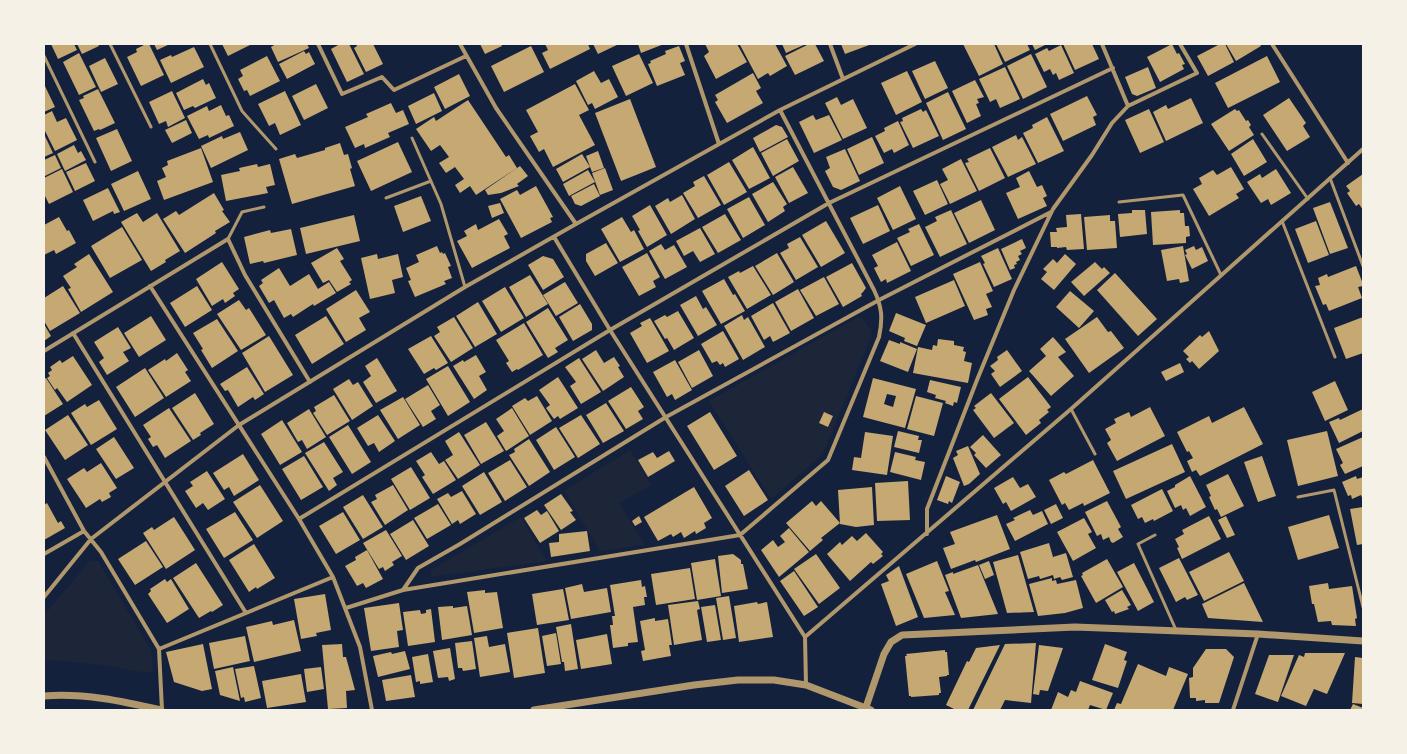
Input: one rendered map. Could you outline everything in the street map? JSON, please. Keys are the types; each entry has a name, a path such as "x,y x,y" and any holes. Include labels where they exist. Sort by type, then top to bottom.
{"street":[{"path":"318,44 342,94 382,77 394,90 466,56"},
{"path":"460,44 496,108 576,224"},
{"path":"686,44 719,144"},
{"path":"830,44 843,79"},
{"path":"44,597 91,539 164,481 239,425 465,286 780,110 915,44"},
{"path":"1102,44 1128,106"},
{"path":"927,534 927,509 971,394 1014,290 1051,212 1092,155 1112,123 1128,106 1197,73 1180,44"},
{"path":"1272,44 1348,163"},
{"path":"299,519 610,330 829,203 1113,68"},
{"path":"346,608 403,590 740,535 828,460 879,337 882,325 881,308 879,300 780,110"},
{"path":"805,637 1071,409 1363,149"},
{"path":"403,590 418,568 460,544 666,417 879,300 1051,212"},
{"path":"554,237 610,330 805,637 806,685"},
{"path":"44,351 228,239 245,275 310,382"},
{"path":"150,286 299,519 333,577 360,647 372,710"},
{"path":"73,333 246,613"},
{"path":"44,457 84,531 101,552 159,649 162,710 126,702 85,696 63,694 44,696"},
{"path":"44,554 84,531"},
{"path":"159,649 333,577"},
{"path":"534,710 694,685 738,680 774,680 806,685 867,709 884,654 891,642 902,636 1075,627 1176,630 1363,641"},
{"path":"1232,710 1258,634"}],"lane":[{"path":"110,44 151,126"},
{"path":"210,44 242,111 276,149"},
{"path":"44,56 95,162"},
{"path":"1262,134 1308,199"},
{"path":"412,138 441,204 465,286"},
{"path":"1330,178 1363,266"},
{"path":"386,198 431,181"},
{"path":"1119,202 1183,195 1221,275"},
{"path":"228,239 242,212 264,206"},
{"path":"1282,221 1335,357"},
{"path":"1071,409 1095,454"},
{"path":"1298,497 1334,490 1363,607"},
{"path":"1155,535 1138,544 1176,630"}],"shaded area":[{"path":"858,317 862,318 872,331 871,337 823,454 771,499 709,401"},
{"path":"630,450 651,485 619,503 645,545 600,551 564,491"},
{"path":"521,517 547,561 431,577 431,570"},
{"path":"90,561 98,561 151,650 153,671 147,673 96,664 44,660 44,615"}],"building":[{"path":"51,44 74,44 77,50 58,59"},
{"path":"77,44 98,44 99,46 82,54"},
{"path":"149,44 164,75 141,86 127,57 137,52 136,49"},
{"path":"154,44 170,44 157,50"},
{"path":"222,44 252,44 228,56"},
{"path":"276,44 307,44 309,48 278,62 271,47"},
{"path":"340,44 349,44 364,74 347,82 331,49"},
{"path":"356,44 373,44 383,64 366,72 354,48 357,46"},
{"path":"480,44 501,44 502,46 485,54"},
{"path":"545,44 588,44 590,49 550,69 542,53 548,50"},
{"path":"593,44 619,44 598,54"},
{"path":"638,44 664,44 641,53"},
{"path":"705,44 737,44 747,62 716,79 704,56 709,52"},
{"path":"775,44 787,66 770,76 768,73 758,79 740,45"},
{"path":"782,44 806,44 786,53"},
{"path":"809,44 815,44 824,61 795,75 785,56"},
{"path":"841,44 872,44 845,54"},
{"path":"963,44 994,44 1003,64 979,76"},
{"path":"996,44 1027,44 1030,50 1005,62"},
{"path":"1032,44 1047,44 1035,50"},
{"path":"1063,44 1092,44 1099,59 1075,70"},
{"path":"1172,44 1177,54 1179,53 1185,64 1182,65 1184,69 1160,82 1147,57"},
{"path":"1220,44 1225,44 1234,62 1208,76 1197,56"},
{"path":"1226,44 1260,44 1261,46 1236,61"},
{"path":"1061,45 1074,73 1059,80 1056,73 1053,75 1050,69 1044,72 1035,54 1047,48 1049,51"},
{"path":"531,46 544,72 504,92 491,66"},
{"path":"679,46 685,61 680,63 685,75 657,86 648,64 651,63 650,61 666,54 665,51"},
{"path":"194,47 204,67 171,83 160,60 171,55 172,57"},
{"path":"304,51 306,54 309,52 315,64 287,79 279,64"},
{"path":"79,53 96,87 79,95 63,62"},
{"path":"639,54 653,83 626,96 612,66"},
{"path":"1031,54 1047,87 1023,99 1007,66"},
{"path":"267,56 280,81 250,96 247,90 244,91 238,79 243,76 240,70"},
{"path":"1267,56 1280,82 1228,108 1215,83"},
{"path":"105,58 118,84 101,92 89,66"},
{"path":"935,61 948,88 925,99 912,71"},
{"path":"1005,67 1020,99 1000,108 996,99 990,102 979,79"},
{"path":"1148,67 1156,88 1137,96 1132,94 1125,77"},
{"path":"594,71 601,83 609,79 618,97 595,109 592,103 588,105 576,81"},
{"path":"907,71 922,102 896,115 881,83"},
{"path":"753,73 761,88 756,91 763,103 727,123 715,102 718,100 715,95"},
{"path":"459,74 470,96 445,109 434,87"},
{"path":"203,79 206,85 209,83 216,98 195,108 193,106 184,110 176,93"},
{"path":"975,80 984,97 977,99 979,103 976,104 981,116 967,123 952,91"},
{"path":"44,84 55,107 44,112"},
{"path":"316,84 328,108 304,120 292,96"},
{"path":"575,84 589,110 579,115 595,145 553,167 544,149 539,152 530,136 538,132 526,110"},
{"path":"98,89 115,123 100,130 94,131 79,100 84,98 83,96"},
{"path":"172,91 185,118 168,127 166,121 159,124 149,102"},
{"path":"285,91 301,125 280,135 275,123 269,126 258,104"},
{"path":"948,92 966,129 943,140 926,103"},
{"path":"434,93 442,111 416,124 408,106"},
{"path":"1087,96 1097,115 1093,117 1096,125 1063,141 1050,114"},
{"path":"837,97 841,105 853,99 867,128 843,139 825,103"},
{"path":"1191,98 1203,123 1166,141 1153,112 1166,105 1168,109"},
{"path":"1289,98 1306,123 1303,126 1310,137 1287,151 1263,115"},
{"path":"630,99 656,167 621,181 595,113"},
{"path":"468,100 506,157 509,155 517,168 476,195 470,186 460,193 455,185 464,179 455,167 446,173 439,163 449,157 440,145 431,151 416,129 434,117 436,121"},
{"path":"391,103 396,113 403,110 409,124 388,133 390,137 365,148 364,144 355,148 345,127 368,117 366,114"},
{"path":"221,105 226,116 229,115 234,126 209,138 208,135 199,139 187,116 207,106 209,111"},
{"path":"921,109 923,112 926,110 939,136 913,148 900,122 903,121 902,118"},
{"path":"1149,109 1164,142 1140,153 1125,120"},
{"path":"1235,109 1237,111 1239,110 1246,121 1248,120 1251,125 1249,127 1254,135 1229,151 1211,124"},
{"path":"52,111 57,122 66,118 77,140 55,151 44,129 44,115"},
{"path":"813,115 816,120 829,115 842,140 814,153 799,122"},
{"path":"1047,117 1064,151 1038,163 1023,133 1033,128 1032,125"},
{"path":"186,120 192,133 172,143 165,130"},
{"path":"898,121 909,145 894,153 892,149 884,153 875,136 885,131 884,128"},
{"path":"776,125 782,127 788,137 760,152 753,138"},
{"path":"117,129 132,161 111,171 96,138"},
{"path":"240,132 248,150 211,168 201,146 222,136 223,139"},
{"path":"44,134 53,153 44,157"},
{"path":"1016,135 1018,140 1022,137 1036,164 1008,177 992,147"},
{"path":"872,137 884,163 859,175 847,149"},
{"path":"787,139 799,161 773,176 761,153"},
{"path":"1253,139 1267,162 1244,176 1231,154"},
{"path":"398,142 412,172 371,191 357,161"},
{"path":"340,143 344,155 348,154 352,168 350,169 355,186 292,204 279,159 295,154 297,158 325,150 325,148"},
{"path":"74,145 78,153 81,151 86,160 65,171 57,154"},
{"path":"753,147 770,178 749,189 732,160"},
{"path":"201,148 213,182 164,200 157,181 166,177 162,168 168,165 167,161"},
{"path":"990,148 1005,178 979,191 965,163 969,162 967,159"},
{"path":"845,149 860,181 841,190 833,187 825,171 830,168 826,157"},
{"path":"598,151 604,168 592,172 586,156"},
{"path":"582,154 590,167 563,182 556,169"},
{"path":"55,155 61,168 45,176 44,160"},
{"path":"961,159 977,191 950,204 940,184 948,180 942,169"},
{"path":"729,162 747,192 724,205 707,175"},
{"path":"86,163 95,181 75,191 66,172"},
{"path":"257,164 258,167 270,164 275,185 266,187 268,193 226,201 221,175 240,171 239,168"},
{"path":"520,166 528,176 517,184 519,186 501,193 488,195 485,190"},
{"path":"793,167 808,193 789,203 775,177"},
{"path":"1231,167 1244,189 1236,194 1239,198 1209,216 1193,189 1202,184 1199,178 1213,170 1217,175"},
{"path":"605,168 613,190 600,195 592,173"},
{"path":"62,169 73,192 49,204 44,194 44,178"},
{"path":"1276,169 1291,193 1271,205 1268,199 1261,203 1247,182 1260,174 1262,178"},
{"path":"588,170 595,182 569,196 563,184"},
{"path":"138,171 151,199 124,211 111,184"},
{"path":"1029,171 1037,187 1042,185 1047,196 1043,198 1047,206 1018,219 1006,193 1020,187 1016,178"},
{"path":"1363,174 1363,210 1359,204 1356,206 1347,193 1350,191 1346,186"},
{"path":"704,176 721,205 698,218 683,193 695,186 693,182"},
{"path":"937,180 948,204 925,215 913,191"},
{"path":"773,182 787,204 783,207 785,211 768,222 752,194"},
{"path":"594,184 600,196 581,206 575,204 571,196"},
{"path":"536,186 553,217 550,218 552,222 521,238 500,199 517,190 520,195"},
{"path":"900,186 916,219 893,230 877,198"},
{"path":"108,188 120,212 114,214 113,211 93,221 83,200"},
{"path":"214,193 224,210 222,211 230,222 185,253 163,219 176,211 179,215"},
{"path":"682,195 695,219 671,234 655,206 668,198 670,202"},
{"path":"421,196 431,221 403,232 394,206"},
{"path":"749,197 765,225 743,238 727,209"},
{"path":"981,200 995,230 969,243 954,213"},
{"path":"1330,202 1348,248 1330,254 1313,208"},
{"path":"500,203 504,213 492,218 488,206"},
{"path":"650,205 667,235 647,247 632,216"},
{"path":"878,205 890,231 863,244 850,218"},
{"path":"951,210 967,244 940,257 925,227 937,221 935,217"},
{"path":"1132,210 1145,210 1147,234 1120,237 1118,214 1132,213"},
{"path":"1180,210 1180,213 1184,213 1185,226 1189,226 1190,236 1186,237 1186,243 1153,245 1151,212"},
{"path":"137,213 143,222 157,213 180,251 151,271 121,222"},
{"path":"725,214 741,240 718,253 702,227"},
{"path":"1081,214 1084,249 1067,250 1066,247 1051,247 1050,232 1057,232 1056,228 1067,227 1066,215"},
{"path":"354,215 360,241 306,254 300,228"},
{"path":"1110,215 1110,221 1115,221 1117,248 1087,250 1084,217"},
{"path":"59,217 67,231 69,230 76,243 56,254 54,250 44,255 44,225"},
{"path":"622,217 631,232 634,230 644,249 620,262 601,229"},
{"path":"499,219 508,234 504,236 510,248 472,268 457,241 467,236 464,231 476,224 478,230"},
{"path":"826,221 845,253 821,267 802,235"},
{"path":"1316,221 1329,255 1308,263 1295,229"},
{"path":"919,224 934,255 911,266 897,238 910,232 908,229"},
{"path":"122,227 142,260 110,278 91,246"},
{"path":"700,228 715,254 700,262 693,251 684,256 676,241"},
{"path":"291,229 297,255 264,263 263,261 250,264 244,237 270,230 271,233"},
{"path":"800,237 818,267 796,280 780,253 789,248 787,244"},
{"path":"1022,239 1026,248 1020,251 1022,254 1018,256 1020,260 1014,265 1015,268 1010,270 1001,249"},
{"path":"897,242 911,271 887,283 886,279 881,282 874,268 878,266 872,255"},
{"path":"606,243 618,263 595,276 586,261 586,254"},
{"path":"661,244 665,250 674,245 687,267 665,279 649,251"},
{"path":"437,246 440,253 445,253 451,266 448,267 452,278 444,281 446,284 415,297 408,281 411,280 406,268 419,262 416,255"},
{"path":"1183,246 1189,281 1180,283 1179,279 1167,281 1161,250"},
{"path":"1194,246 1196,250 1202,247 1208,261 1192,269 1185,255 1187,254 1185,250"},
{"path":"337,248 344,259 340,261 352,280 349,282 351,284 337,292 329,280 323,283 311,263"},
{"path":"998,248 1012,279 994,287 983,264 985,263 981,256"},
{"path":"647,253 660,277 653,281 656,287 639,296 622,267"},
{"path":"777,253 794,282 773,295 755,266"},
{"path":"89,254 113,292 81,312 68,289 71,288 63,276 77,267 74,264"},
{"path":"377,254 378,259 398,254 403,277 392,280 395,293 370,299 361,258"},
{"path":"1065,254 1076,264 1054,290 1041,279 1047,272 1043,269 1053,259 1057,263"},
{"path":"543,256 553,259 564,277 543,290 528,265"},
{"path":"222,262 239,289 233,293 235,296 225,303 223,299 212,306 196,279"},
{"path":"980,262 993,291 986,294 992,307 986,309 988,315 974,320 953,274"},
{"path":"1095,262 1102,269 1104,267 1110,273 1084,296 1071,282"},
{"path":"852,263 866,288 861,294 862,296 843,307 826,277"},
{"path":"753,266 771,295 747,309 728,277"},
{"path":"1356,266 1363,284 1363,286 1358,287 1362,298 1329,311 1326,304 1323,305 1315,286 1320,285 1318,278 1327,274 1328,277"},
{"path":"279,268 290,286 309,274 318,289 329,282 336,293 314,306 313,304 293,317 291,314 284,318 274,300 269,303 259,286 263,283 261,280"},
{"path":"1115,273 1157,319 1138,336 1097,290"},
{"path":"530,275 548,304 526,317 509,287"},
{"path":"824,277 839,304 816,316 800,290"},
{"path":"724,279 733,295 735,294 745,311 721,324 702,291"},
{"path":"954,280 965,306 926,323 915,297"},
{"path":"565,282 578,303 556,316 543,295"},
{"path":"63,286 80,313 50,331 44,321 44,298"},
{"path":"197,286 212,310 185,327 170,303"},
{"path":"505,287 524,318 501,332 482,301"},
{"path":"798,289 814,318 791,331 775,302"},
{"path":"356,290 370,312 359,318 366,330 346,342 326,309"},
{"path":"1070,291 1094,311 1079,328 1056,307"},
{"path":"696,296 703,309 706,307 717,325 698,336 680,305"},
{"path":"239,300 246,310 249,308 266,335 241,350 217,314"},
{"path":"478,302 497,334 475,347 456,316"},
{"path":"773,303 790,333 773,342 770,336 764,340 751,316"},
{"path":"580,304 592,324 592,330 573,341 559,317"},
{"path":"548,308 568,340 555,348 558,352 548,358 526,322"},
{"path":"678,311 694,338 674,350 654,321 665,315 667,317"},
{"path":"896,313 926,325 917,346 904,341 905,338 889,331"},
{"path":"742,315 744,320 748,317 765,347 743,360 724,326"},
{"path":"151,316 166,340 139,357 124,333"},
{"path":"326,316 344,344 312,364 295,335"},
{"path":"454,317 473,348 451,362 434,336 440,332 437,327"},
{"path":"1097,317 1108,332 1111,331 1124,348 1089,373 1065,339"},
{"path":"1363,317 1363,353 1346,359 1334,328"},
{"path":"650,318 669,351 647,363 630,333 642,326 640,323"},
{"path":"217,319 238,351 212,368 193,333"},
{"path":"524,323 543,355 512,372 506,363 509,361 496,340"},
{"path":"44,324 51,336 44,341"},
{"path":"118,327 131,348 123,352 129,361 107,375 99,362 104,358 94,342"},
{"path":"723,331 739,359 725,367 723,363 720,365 717,361 712,363 701,344"},
{"path":"1209,331 1219,351 1199,369 1192,361 1190,363 1186,359 1189,357 1183,351 1200,335 1202,337"},
{"path":"269,336 293,375 265,392 242,353"},
{"path":"431,336 448,363 436,370 434,368 424,374 408,349"},
{"path":"1053,337 1066,352 1058,357 1074,376 1051,396 1029,371 1046,356 1040,349"},
{"path":"938,339 954,341 954,345 964,347 963,351 966,352 964,361 972,363 968,383 913,373 918,347 932,350 933,345 937,346"},
{"path":"889,340 900,344 900,342 917,349 908,372 880,361"},
{"path":"596,350 604,363 614,357 620,366 618,367 624,377 603,391 582,359"},
{"path":"699,350 713,376 692,388 678,362"},
{"path":"1007,350 1022,371 1000,387 991,374 995,371 990,366 998,360 997,357"},
{"path":"177,353 188,370 185,372 191,381 166,397 148,370 165,359 166,361"},
{"path":"476,355 486,372 479,376 487,390 474,399 453,366"},
{"path":"73,356 92,385 67,402 57,388 55,390 47,378 50,376 48,373 52,370 50,367 60,360 62,363"},
{"path":"377,358 397,391 376,403 363,382 371,376 365,366"},
{"path":"579,358 601,392 581,404 570,386 576,382 565,367"},
{"path":"675,360 692,390 675,400 672,394 667,397 653,372"},
{"path":"1180,363 1184,372 1166,381 1161,372"},
{"path":"448,366 470,402 448,416 426,379"},
{"path":"247,367 264,394 255,400 253,397 238,407 228,390 225,391 220,384"},
{"path":"145,368 164,398 135,417 116,387"},
{"path":"558,377 578,408 560,419 558,416 554,419 546,408 550,405 539,390"},
{"path":"1028,377 1051,407 1047,410 1049,412 1039,420 1041,423 1026,435 999,399"},
{"path":"46,378 63,404 44,416 44,379"},
{"path":"873,378 916,389 905,428 863,417","holes":["887,394 896,396 893,407 884,404"]},
{"path":"349,379 353,385 358,382 373,406 352,420 333,389"},
{"path":"930,380 961,387 957,403 954,402 953,406 945,403 946,401 935,398 936,395 927,392"},
{"path":"1335,381 1348,410 1325,421 1312,392"},
{"path":"428,385 440,405 431,411 436,419 423,427 405,399"},
{"path":"631,387 644,407 638,411 643,419 626,429 608,401"},
{"path":"195,393 214,424 200,433 201,435 193,440 172,408"},
{"path":"991,393 1014,423 994,438 973,410 976,408 974,406"},
{"path":"334,395 350,421 327,435 313,413 316,411 314,407"},
{"path":"537,396 552,421 530,435 512,406 525,398 528,401"},
{"path":"916,396 943,403 934,436 907,429"},
{"path":"403,397 420,425 398,439 380,410"},
{"path":"99,400 117,429 91,445 71,413 85,404 87,407"},
{"path":"606,403 624,431 603,443 586,415"},
{"path":"1150,407 1165,436 1117,461 1107,443 1111,440 1105,429 1116,423 1114,419 1129,412 1131,417"},
{"path":"1244,407 1263,444 1200,476 1196,470 1192,472 1187,461 1193,458 1189,451 1187,452 1177,432 1209,416 1212,423"},
{"path":"169,408 191,441 165,458 157,445 153,447 148,439 151,437 143,425"},
{"path":"512,408 529,436 506,451 497,436 504,431 496,419"},
{"path":"309,409 326,437 307,449 302,440 298,442 287,423"},
{"path":"1363,409 1363,431 1339,443 1329,422 1339,418 1340,420"},
{"path":"710,412 737,456 714,470 687,426"},
{"path":"824,412 833,416 828,427 819,423"},
{"path":"68,415 88,445 65,460 45,430"},
{"path":"378,415 395,441 379,452 374,443 368,446 357,428"},
{"path":"581,415 600,444 578,458 559,428"},
{"path":"282,420 302,452 280,465 261,434"},
{"path":"486,422 504,451 481,464 464,435"},
{"path":"348,425 371,462 352,474 329,437"},
{"path":"556,427 575,457 554,470 536,440"},
{"path":"898,431 919,436 918,440 922,440 919,453 894,447"},
{"path":"1327,431 1338,476 1298,486 1287,440"},
{"path":"459,432 480,465 458,479 445,460 453,455 445,441"},
{"path":"865,432 893,436 887,475 852,470 854,457 861,458"},
{"path":"983,435 1001,455 986,468 974,455 976,453 970,447"},
{"path":"114,437 134,468 116,479 96,449"},
{"path":"1363,437 1363,466 1345,474 1340,465 1343,463 1336,449"},
{"path":"529,439 550,472 529,486 509,455 515,452 514,449"},
{"path":"324,442 343,472 333,478 337,485 329,491 305,453"},
{"path":"1172,444 1185,472 1126,499 1113,471"},
{"path":"968,446 980,474 969,484 964,486 953,458 958,455 956,451"},
{"path":"669,451 675,461 648,477 638,460 653,452 657,458"},
{"path":"431,452 439,464 444,461 456,480 433,494 422,477 425,475 416,461"},
{"path":"895,452 916,457 915,460 925,462 921,480 890,472"},
{"path":"243,454 259,480 234,496 229,487 224,490 213,473"},
{"path":"304,456 323,487 301,500 282,469"},
{"path":"1262,456 1276,496 1258,502 1244,462"},
{"path":"510,460 527,487 505,501 488,473"},
{"path":"1093,460 1110,493 1084,506 1083,503 1069,510 1065,503 1062,505 1049,480 1064,472 1066,474"},
{"path":"101,463 117,488 109,493 111,497 102,502 100,499 86,508 67,479 84,468 87,472"},
{"path":"411,467 430,498 410,510 391,479"},
{"path":"749,470 768,500 744,516 725,486"},
{"path":"207,471 225,499 208,510 203,503 196,508 185,491 193,486 190,482"},
{"path":"484,472 502,502 480,515 462,486"},
{"path":"1228,474 1244,506 1221,517 1217,509 1215,510 1209,497 1211,496 1206,485"},
{"path":"946,476 960,482 952,503 949,501 948,504 937,500"},
{"path":"1190,476 1206,507 1190,516 1186,508 1183,510 1181,505 1175,508 1167,491"},
{"path":"1356,476 1357,479 1363,477 1363,500 1361,495 1352,499 1351,495 1348,496 1342,482"},
{"path":"1013,477 1020,488 1028,484 1036,497 1011,511 1006,502 1003,504 994,488"},
{"path":"908,481 910,520 877,521 875,483"},
{"path":"260,485 283,521 257,538 233,502"},
{"path":"393,485 408,510 385,525 371,502 377,499 375,495"},
{"path":"694,487 712,518 704,523 706,528 696,534 695,531 684,538 681,532 673,537 671,534 658,541 644,517"},
{"path":"872,487 874,525 856,527 840,524 838,490"},
{"path":"1162,489 1173,511 1154,521 1153,519 1145,523 1142,517 1138,519 1131,505"},
{"path":"462,491 476,514 460,524 458,520 452,524 437,499 448,493 451,497"},
{"path":"561,494 573,511 570,512 576,520 561,530 544,505"},
{"path":"363,495 383,527 363,539 343,507"},
{"path":"812,501 816,506 821,501 840,523 821,538 823,540 810,551 786,523"},
{"path":"1107,501 1121,527 1118,529 1123,537 1113,543 1109,537 1103,540 1101,534 1097,536 1085,512"},
{"path":"47,503 58,523 61,521 65,528 44,540 44,505"},
{"path":"438,504 451,525 427,539 414,518"},
{"path":"1056,504 1063,518 1051,524 1044,510"},
{"path":"1363,507 1363,544 1357,545 1350,509"},
{"path":"537,510 541,515 547,511 559,531 540,543 524,518"},
{"path":"1030,510 1033,515 1042,511 1048,524 1015,541 1006,524 1015,520 1013,518"},
{"path":"235,512 253,540 224,558 206,529"},
{"path":"343,512 360,540 336,554 319,526"},
{"path":"997,515 1010,549 976,562 975,560 951,569 943,548 955,544 950,532"},
{"path":"1329,515 1339,548 1298,560 1288,527"},
{"path":"639,516 642,522 635,526 632,521"},
{"path":"1209,516 1221,539 1182,559 1175,539 1184,534 1182,530"},
{"path":"1226,516 1235,535 1227,538 1218,520"},
{"path":"174,517 195,550 166,569 143,533 152,527 154,530"},
{"path":"1084,518 1092,532 1088,534 1096,548 1073,561 1057,532"},
{"path":"413,520 429,546 406,560 390,534"},
{"path":"789,528 809,552 779,577 761,550 773,540 778,547 785,542 780,536"},
{"path":"386,530 402,556 392,562 394,565 385,571 383,567 379,569 363,543"},
{"path":"587,531 590,551 551,557 549,543 559,542 559,534"},
{"path":"866,533 883,552 881,554 883,556 873,564 871,562 850,581 827,554 840,542 842,545 852,536 857,541"},
{"path":"146,541 163,567 135,585 118,559"},
{"path":"1049,543 1053,557 1066,553 1073,577 1062,580 1060,577 1054,579 1053,575 1040,579 1039,576 1028,579 1020,552"},
{"path":"254,544 275,578 249,592 229,560"},
{"path":"367,550 383,579 366,588 363,583 357,586 345,566 356,560 355,557"},
{"path":"1229,552 1244,581 1204,601 1189,572"},
{"path":"733,554 741,560 741,564 743,564 748,589 722,593 718,556"},
{"path":"816,554 840,588 819,604 794,569"},
{"path":"1018,555 1034,612 1007,613 993,562"},
{"path":"1179,558 1198,595 1187,600 1185,597 1176,602 1159,568"},
{"path":"715,559 721,596 697,600 691,563"},
{"path":"1107,559 1123,587 1096,603 1081,576 1083,575 1082,573"},
{"path":"937,561 949,591 945,592 955,615 924,618 906,574"},
{"path":"989,561 994,575 985,579 979,565"},
{"path":"196,563 223,605 199,618 173,578"},
{"path":"1134,563 1154,602 1138,611 1117,572"},
{"path":"978,565 998,614 961,618 945,575 953,572 953,574"},
{"path":"899,566 918,617 896,626 881,584 889,581 886,575"},
{"path":"690,568 695,599 656,605 651,574"},
{"path":"794,571 818,607 804,616 780,581"},
{"path":"1052,578 1052,581 1056,580 1057,584 1076,580 1083,608 1065,613 1038,616 1029,584"},
{"path":"165,579 167,582 171,579 189,609 167,623 148,594 151,591 150,589"},
{"path":"641,580 642,587 645,586 647,597 644,597 645,605 633,607 638,642 628,643 628,646 613,648 610,625 613,625 612,616 615,616 610,585"},
{"path":"1244,583 1263,622 1208,618 1202,604"},
{"path":"1328,583 1329,589 1352,586 1357,618 1355,619 1356,626 1332,625 1331,621 1318,622 1314,604 1312,604 1309,586"},
{"path":"582,584 584,592 607,588 611,612 571,619 565,588"},
{"path":"563,589 569,620 537,625 532,594"},
{"path":"485,590 485,593 497,592 503,628 474,633 467,592"},
{"path":"1122,590 1131,605 1127,607 1129,609 1115,614 1114,611 1112,612 1105,600"},
{"path":"325,594 331,630 316,633 317,636 301,639 294,599"},
{"path":"729,596 736,638 723,640 716,598"},
{"path":"698,601 700,609 697,610 702,640 674,645 668,605"},
{"path":"757,602 758,604 767,602 773,637 739,642 734,606"},
{"path":"399,603 403,630 397,631 399,647 371,651 364,608"},
{"path":"715,605 721,640 707,642 701,607"},
{"path":"453,606 453,608 467,606 472,635 442,640 438,607"},
{"path":"431,609 435,642 408,646 403,612 420,610 421,614 426,613 426,610"},
{"path":"655,618 655,621 668,619 672,645 669,645 671,656 643,661 641,651 645,650 640,621"},
{"path":"294,620 301,651 254,662 246,627 272,621 273,625"},
{"path":"571,624 578,669 565,671 556,627"},
{"path":"538,628 545,673 514,678 507,633"},
{"path":"556,633 561,664 547,666 542,636"},
{"path":"607,634 612,664 581,669 576,640"},
{"path":"245,636 250,661 214,669 209,643"},
{"path":"487,636 489,647 505,644 510,672 480,677 474,638"},
{"path":"472,641 476,669 463,671 462,668 458,668 455,643"},
{"path":"1036,643 1031,703 1005,700 1000,710 973,710 1005,644"},
{"path":"203,644 212,689 202,691 174,682 166,652"},
{"path":"342,644 343,657 346,657 355,690 346,691 347,708 328,709 322,645"},
{"path":"1105,644 1127,652 1124,660 1127,661 1118,688 1092,680"},
{"path":"1000,645 968,710 956,710 946,705 967,661 969,662 976,648"},
{"path":"1039,645 1063,648 1048,691 1040,690 1039,695 1033,694"},
{"path":"450,648 455,679 449,681 448,677 438,678 433,651"},
{"path":"1206,649 1226,649 1234,657 1219,703 1205,703 1205,700 1196,701 1196,698 1190,698 1189,678 1193,677 1193,668"},
{"path":"945,650 945,652 947,652 949,675 939,677 941,693 939,693 939,695 909,696 906,654"},
{"path":"405,651 410,669 378,677 373,656"},
{"path":"1305,653 1345,653 1327,694 1314,689 1306,706 1281,696 1299,655 1304,657"},
{"path":"428,654 433,682 420,684 420,681 416,682 412,657"},
{"path":"1269,655 1294,655 1278,702 1255,694"},
{"path":"1355,657 1363,658 1363,704 1352,703"},
{"path":"1138,664 1166,676 1169,667 1188,674 1173,710 1114,710 1117,703 1121,704"},
{"path":"254,666 261,698 245,702 244,697 241,698 235,669"},
{"path":"233,667 240,701 220,695 215,671"},
{"path":"321,667 324,689 307,692 304,669"},
{"path":"301,674 306,702 267,708 262,681"},
{"path":"411,675 415,697 386,701 382,680"},
{"path":"1080,681 1113,693 1106,710 1090,705 1088,710 1051,710 1058,692 1068,697 1071,690 1076,692"},
{"path":"1353,704 1363,708 1363,710 1350,710"}]}
